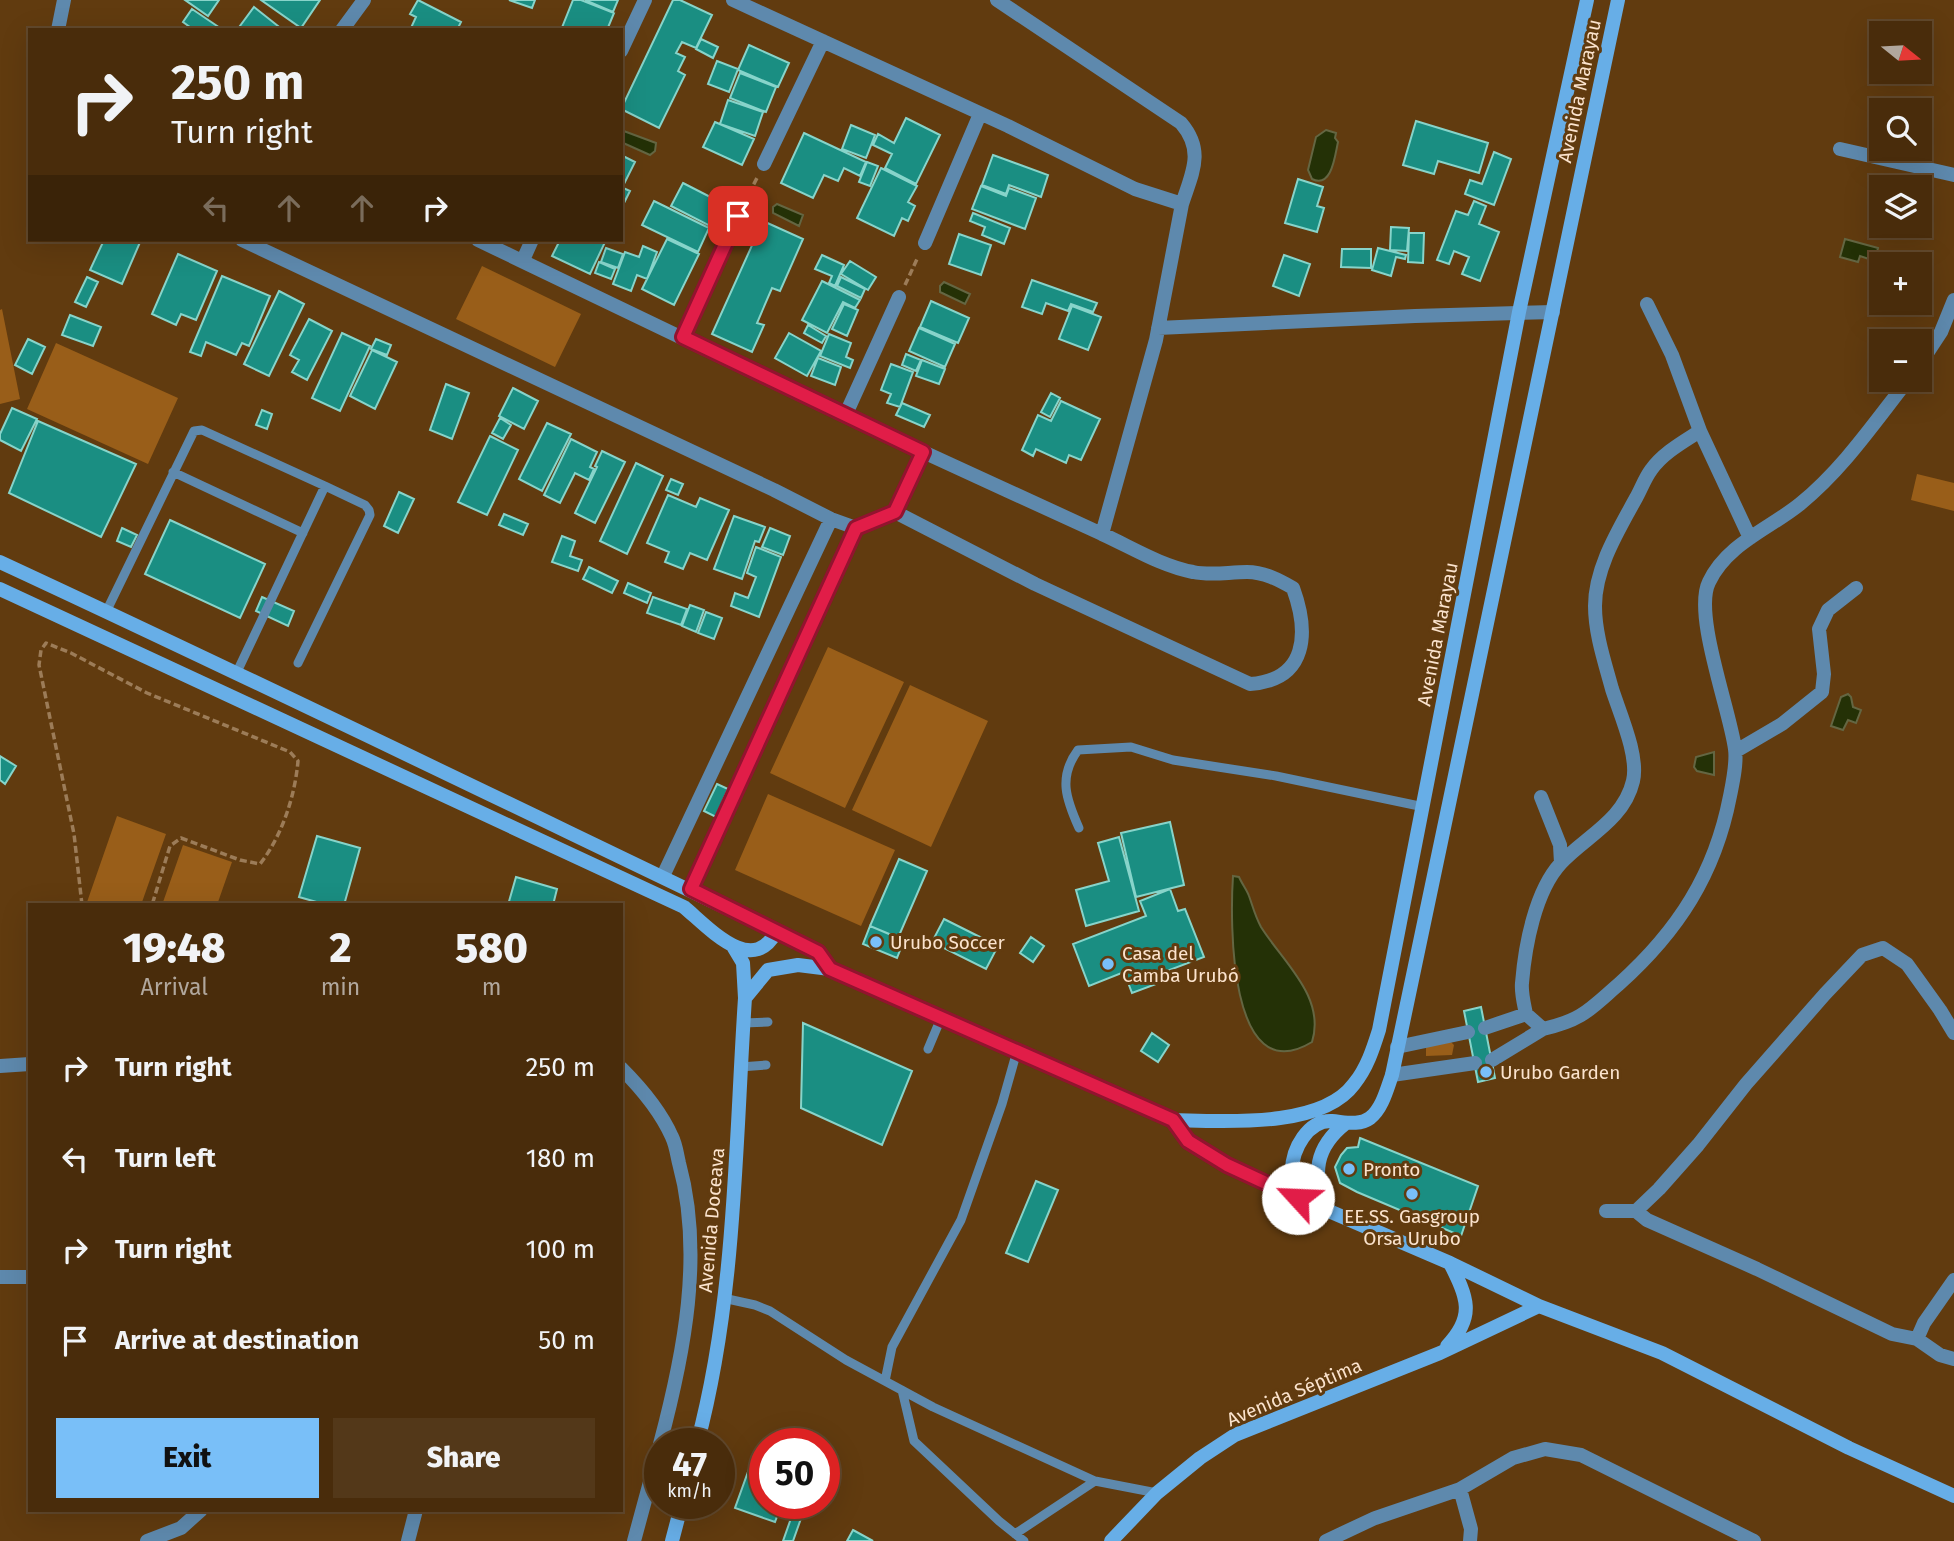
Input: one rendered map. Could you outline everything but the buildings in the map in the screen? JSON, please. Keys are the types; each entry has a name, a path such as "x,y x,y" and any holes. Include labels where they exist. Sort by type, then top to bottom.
{"main road":[{"name":"Avenida Marayau","path":"1173,1120 1240,1122 1285,1117 1324,1108 1353,1087 1368,1063 1379,1030 1519,312 1587,0"},
{"name":"Avenida Marayau","path":"1298,1198 1292,1171 1302,1138 1317,1123 1328,1121 1355,1124 1367,1120 1380,1106 1392,1075 1618,0"},
{"path":"0,562 107,610 236,674 691,889 818,952 830,969"},
{"path":"0,589 684,908 734,948 754,950 765,946 776,932"},
{"name":"Avenida Doceava","path":"701,1428 713,1366 734,1214 745,998 743,963 734,948"},
{"path":"745,998 768,970 798,965 830,969 1173,1120 1188,1141 1227,1165 1450,1263 1539,1306 1662,1353 1849,1448 1954,1496"},
{"path":"1325,1210 1317,1181 1319,1159 1325,1143 1346,1123"},
{"name":"Avenida Séptima","path":"1440,1353 1460,1332 1467,1315 1465,1293 1450,1263"},
{"name":"Avenida Séptima","path":"1111,1541 1157,1493 1200,1458 1235,1435 1440,1353 1539,1306"},
{"path":"672,1541 678,1519"}],"street":[{"path":"58,28 64,0"},
{"path":"343,28 364,0"},
{"path":"623,47 645,0"},
{"path":"733,0 1008,126 1135,189 1182,204"},
{"path":"997,0 1181,123 1190,134 1196,150 1193,171 1182,204 1158,328 1102,534"},
{"path":"764,164 823,41"},
{"path":"926,243 980,114"},
{"path":"1840,149 1954,175"},
{"path":"683,337 738,216"},
{"path":"246,242 831,519 856,528 895,512 923,452"},
{"path":"482,242 845,416 1170,566 1217,575 1248,572 1273,577 1293,588 1300,609 1303,629 1298,658 1286,673 1267,682 1250,684 1035,584 895,512"},
{"path":"523,260 531,242"},
{"path":"845,416 899,297"},
{"path":"1932,346 1941,332 1954,300"},
{"path":"1647,304 1672,355 1700,431 1750,538"},
{"path":"1158,328 1553,312"},
{"path":"1492,1060 1543,1029 1560,1026 1586,1015 1641,964 1683,915 1703,881 1724,828 1736,751 1705,614 1707,585 1724,558 1800,504 1851,455 1899,392"},
{"path":"1543,1029 1526,1014 1522,985 1537,906 1545,885 1561,863 1613,817 1633,780 1633,758 1602,654 1595,606 1600,578 1611,544 1651,469 1671,450 1700,431"},
{"path":"663,876 831,519"},
{"path":"691,889 856,528"},
{"path":"1736,751 1782,724 1822,692 1824,674 1819,629 1828,610 1856,588"},
{"path":"1541,797 1560,845 1561,863"},
{"path":"1636,1211 1659,1189 1746,1084 1863,955 1883,948 1907,964 1954,1033"},
{"path":"1485,1028 1526,1014"},
{"path":"1397,1047 1468,1032"},
{"path":"1392,1075 1475,1063"},
{"path":"0,1066 28,1064"},
{"path":"623,1070 641,1088 672,1137 687,1192 691,1245 685,1326 673,1397 664,1428"},
{"path":"1606,1211 1636,1211 1647,1220 1892,1334 1917,1339 1940,1355 1954,1359"},
{"path":"0,1277 28,1277"},
{"path":"1917,1339 1924,1323 1954,1280"},
{"path":"1326,1541 1375,1518 1460,1489 1513,1458 1545,1449 1581,1455 1754,1541"},
{"path":"1460,1489 1471,1529 1471,1541"},
{"path":"634,1541 644,1504"},
{"path":"147,1541 181,1528 199,1512"},
{"path":"408,1541 415,1512"}],"lane":[{"path":"107,610 173,472 197,429 326,486 365,505 369,510 370,515 298,663"},
{"path":"173,472 303,533"},
{"path":"236,674 326,486"},
{"path":"1079,828 1064,781 1068,763 1078,750 1095,747 1131,747 1173,760 1276,776 1424,807"},
{"path":"928,1049 941,1018"},
{"path":"743,1023 768,1022"},
{"path":"885,1381 891,1347 961,1220 1002,1104 1017,1051"},
{"path":"740,1067 766,1065"},
{"path":"723,1298 770,1311 794,1325 812,1340 933,1407 1095,1481 1157,1493"},
{"path":"902,1390 914,1441 1024,1541"},
{"path":"1015,1534 1095,1481"}],"path":[{"path":"738,216 764,164"},
{"path":"899,297 926,243"},
{"path":"82,903 74,834 39,665 41,650 46,643 71,653 147,693 289,752 298,761 297,779 284,821 270,852 260,864 240,860 181,838 170,846 153,903"}],"shaded area":[{"path":"1326,130 1336,133 1338,142 1331,169 1324,179 1319,181 1312,179 1308,170 1316,137"},
{"path":"623,131 656,143 655,151 650,155 623,143"},
{"path":"777,204 803,215 799,226 773,213 773,207"},
{"path":"1845,239 1878,248 1877,252 1869,252 1869,259 1860,256 1858,262 1840,257"},
{"path":"482,266 581,314 555,367 456,319"},
{"path":"944,282 970,294 965,304 940,292 940,286"},
{"path":"2,309 20,399 0,404 0,310"},
{"path":"56,343 178,398 148,464 27,409"},
{"path":"1917,474 1954,483 1954,511 1911,500"},
{"path":"828,647 904,682 845,808 770,773"},
{"path":"910,685 988,721 931,847 852,810"},
{"path":"1848,694 1853,707 1861,710 1856,723 1848,720 1843,730 1831,726 1841,697"},
{"path":"1714,752 1714,775 1697,771 1694,767 1696,757"},
{"path":"768,794 895,850 861,926 735,870"},
{"path":"117,816 166,834 142,903 87,903"},
{"path":"183,845 232,862 218,903 163,903"},
{"path":"1233,876 1239,877 1261,927 1308,995 1315,1026 1312,1042 1284,1051 1264,1044 1249,1023 1240,995 1235,961 1232,928"},
{"path":"1451,1042 1454,1045 1452,1055 1426,1056 1426,1047"}],"place":[{"name":"Urubo Soccer","path":"876,942"},
{"name":"Casa del Camba Urubó","path":"1108,964"},
{"name":"Urubo Garden","path":"1486,1072"},
{"name":"Pronto","path":"1349,1169"},
{"name":"EE.SS. Gasgroup Orsa Urubo","path":"1412,1194"}],"route":[{"path":"738,216 683,337 923,452 895,512 856,528 691,889 818,952 830,969 1173,1120 1188,1141 1227,1165 1298,1198"}]}
